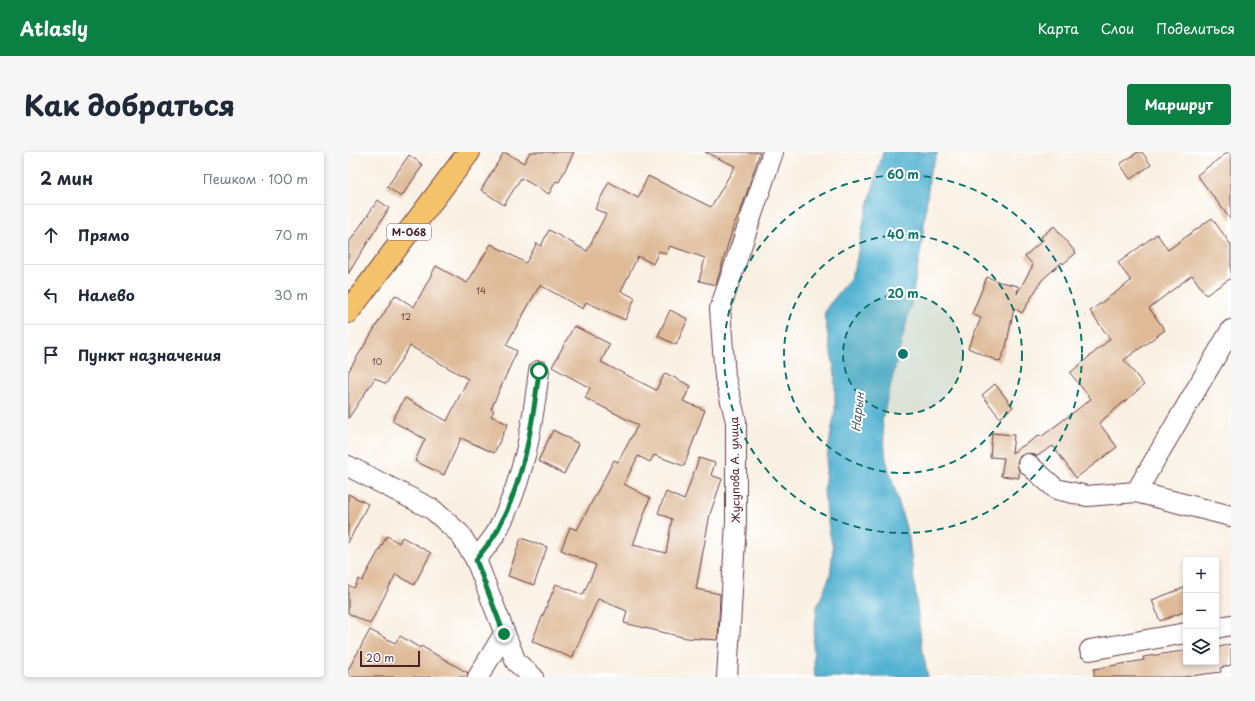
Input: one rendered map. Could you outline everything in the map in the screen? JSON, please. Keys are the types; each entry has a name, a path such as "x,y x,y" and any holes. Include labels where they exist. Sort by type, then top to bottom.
{"main road":[{"name":"М-068","path":"348,312 469,152"}],"street":[{"name":"Жусупова А. улица","path":"727,677 736,522 736,421 726,377 720,309 773,152"},
{"path":"1136,492 1231,330"},
{"path":"476,560 495,534 515,491 530,436 539,371"},
{"path":"1028,464 1056,489 1087,496 1136,492 1231,516"},
{"path":"348,466 432,509 460,534 476,560 516,662 533,677"},
{"path":"1219,627 1231,625"},
{"path":"478,677 504,634"},
{"path":"1090,650 1183,634"}],"water":[{"name":"Нарын","path":"883,152 938,152 930,171 922,243 911,304 882,420 886,459 909,538 922,649 928,677 815,677 813,644 817,607 830,576 833,549 824,492 828,450 835,411 835,374 824,315 828,306 850,279 856,262 864,220"}],"building":[{"path":"504,152 524,163 530,152 574,152 559,182 556,181 549,194 521,178 504,205 481,190"},
{"path":"705,152 760,152 740,213 734,224 716,285 699,281 705,258 670,246 666,254 659,251 653,264 638,256 621,291 635,298 625,320 586,302 583,309 540,285 506,345 517,351 491,409 494,411 491,416 508,424 494,453 461,438 444,475 415,461 425,439 392,421 405,398 447,421 468,379 410,346 386,384 375,378 348,419 348,372 395,295 414,307 436,266 467,283 491,244 526,263 537,243 541,246 549,230 587,251 606,214 595,209 609,182 638,198 648,176 711,207 735,166"},
{"path":"1138,152 1142,152 1151,165 1130,179 1120,164"},
{"path":"1228,152 1231,152 1231,220 1197,175"},
{"path":"409,155 423,165 401,197 387,187"},
{"path":"378,200 389,208 348,274 348,244"},
{"path":"1212,218 1231,245 1231,278 1206,295 1192,275 1149,308 1165,330 1124,360 1144,385 1099,423 1117,447 1076,478 1053,446 1037,456 1030,453 1020,456 1017,462 1019,478 1001,476 1004,458 990,457 992,433 1014,435 1012,453 1040,435 1041,437 1091,399 1070,373 1110,339 1090,311 1131,281 1118,263 1157,234 1168,250"},
{"path":"1054,226 1076,253 1063,264 1062,262 1042,280 1022,313 1014,308 1006,347 1000,362 968,348 981,318 972,314 987,277 1018,286 1017,294 1033,265 1025,256 1043,240 1041,237"},
{"path":"670,310 688,319 676,345 658,336"},
{"path":"574,326 610,344 601,362 656,390 665,373 691,386 683,401 705,410 684,466 654,455 650,462 638,456 624,484 650,498 633,545 666,553 672,519 658,513 666,492 684,500 699,458 715,463 711,475 722,479 710,514 696,589 720,594 718,640 687,638 624,623 627,611 598,599 572,658 532,641 556,584 583,595 596,565 561,550 570,527 577,530 614,460 618,462 638,425 585,398 590,388 552,367"},
{"path":"995,384 1013,407 1000,418 982,395"},
{"path":"553,430 579,444 564,474 538,461"},
{"path":"348,494 368,504 348,543"},
{"path":"387,536 399,543 402,537 431,553 414,585 396,574 370,624 348,613 348,585 354,588 359,579 362,581"},
{"path":"521,538 547,547 534,585 508,576"},
{"path":"1183,588 1183,612 1160,621 1152,600"},
{"path":"370,630 395,643 400,636 420,648 421,646 468,673 467,677 348,677 348,670"},
{"path":"1231,644 1231,665 1220,668 1221,672 1183,677 1094,677 1094,669 1144,660 1143,657 1183,651 1183,665 1219,665 1219,647"}],"route":[{"path":"504,634 476,560 495,534 515,491 530,436 539,371"}]}
